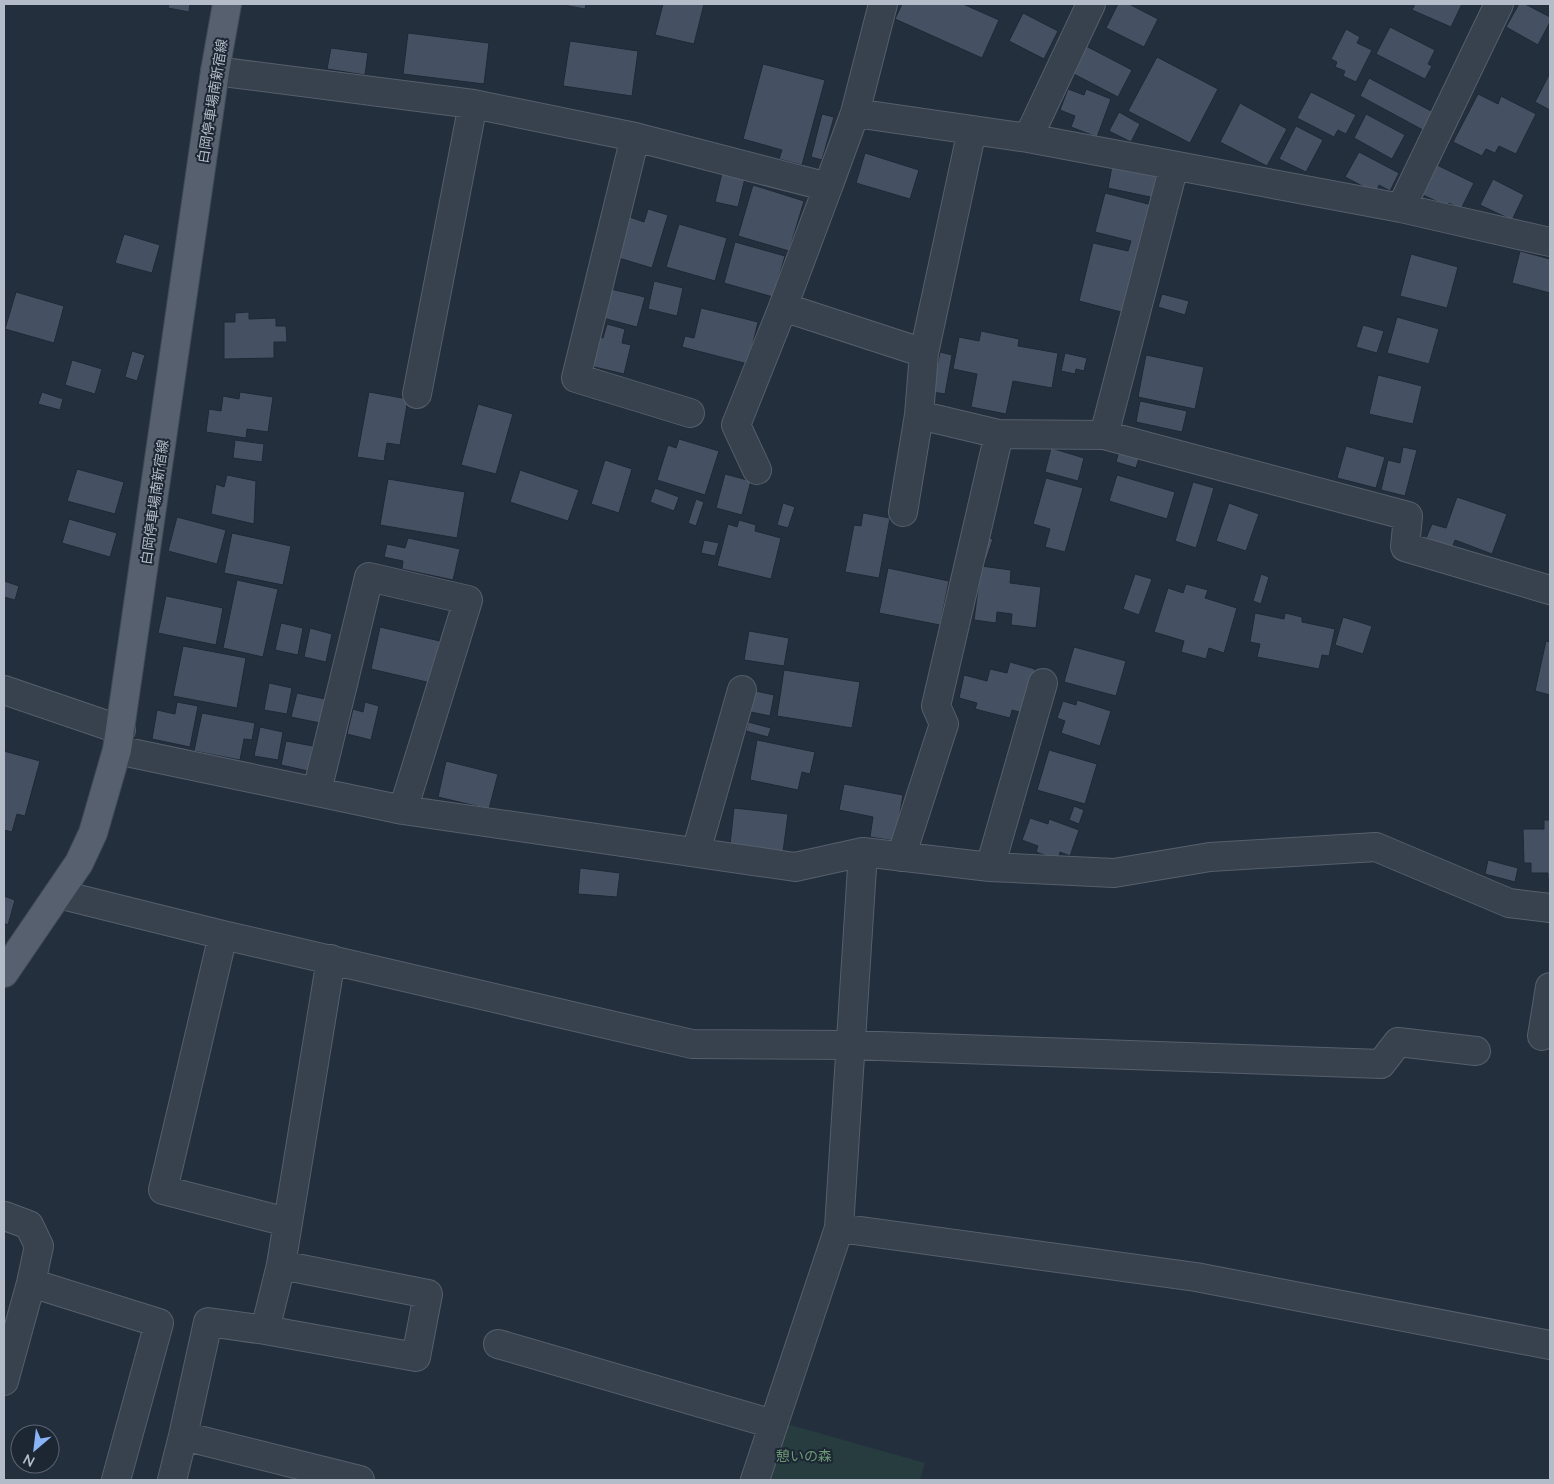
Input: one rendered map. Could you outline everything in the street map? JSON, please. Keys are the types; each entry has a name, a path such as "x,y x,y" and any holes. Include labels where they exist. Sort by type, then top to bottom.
{"main road":[{"name":"白岡停車場南新宿線","path":"4,973 79,863 93,833 119,740 215,71 228,4"}],"street":[{"path":"757,470 736,425 783,307 855,113 883,4"},
{"path":"1028,138 1091,4"},
{"path":"1400,208 1500,4"},
{"path":"215,71 472,104 635,137 828,188"},
{"path":"417,394 472,104"},
{"path":"855,113 1028,138 1400,208 1550,242"},
{"path":"903,512 919,415 924,353 972,130"},
{"path":"635,137 576,378 690,413"},
{"path":"1104,435 1174,166"},
{"path":"783,307 924,353"},
{"path":"919,415 1000,434 1104,435 1408,516 1405,547 1550,590"},
{"path":"902,857 944,724 936,706 1000,434"},
{"path":"317,791 369,577 468,600 404,810"},
{"path":"990,867 1043,683"},
{"path":"4,690 119,740 317,791 404,810 795,867 863,852 990,867 1114,873 1210,857 1376,847 1509,904 1550,908"},
{"path":"696,852 742,690"},
{"path":"755,1480 839,1228 863,852"},
{"path":"58,894 223,935 692,1044 851,1045 1381,1064 1398,1042 1476,1051"},
{"path":"223,935 163,1190 287,1222"},
{"path":"265,1330 281,1265 331,959"},
{"path":"1542,1036 1550,987"},
{"path":"4,1381 31,1283 39,1246 29,1225 5,1216"},
{"path":"839,1228 1196,1277 1550,1345"},
{"path":"172,1480 208,1322 265,1330 416,1357 428,1294 281,1265"},
{"path":"31,1283 159,1323 116,1480"},
{"path":"498,1344 773,1424"},
{"path":"183,1436 360,1480"}],"green space":[{"name":"憩いの森","path":"787,1424 925,1463 920,1480 768,1480"}],"building":[{"path":"169,4 190,4 189,12 168,8"},
{"path":"558,4 586,4 585,9"},
{"path":"663,4 704,4 694,44 655,35"},
{"path":"902,4 963,4 999,20 982,58 895,19"},
{"path":"1118,4 1129,4 1158,19 1144,47 1106,28"},
{"path":"1415,4 1462,4 1451,27 1412,10"},
{"path":"1519,4 1525,4 1550,17 1550,22 1538,45 1506,27"},
{"path":"1023,13 1058,31 1044,59 1009,41"},
{"path":"1390,27 1435,50 1428,64 1432,66 1425,79 1376,54"},
{"path":"1346,29 1360,37 1357,43 1372,50 1356,82 1343,76 1345,71 1335,67 1337,62 1331,59"},
{"path":"408,33 489,43 484,84 403,74"},
{"path":"570,41 638,51 632,96 563,86"},
{"path":"1086,46 1132,70 1118,97 1072,73"},
{"path":"331,48 368,53 365,75 327,69"},
{"path":"1157,57 1218,89 1190,143 1128,111"},
{"path":"763,64 825,80 802,165 779,159 782,150 743,139"},
{"path":"1550,73 1550,110 1535,102"},
{"path":"1369,78 1433,112 1423,130 1360,96"},
{"path":"1068,89 1084,95 1086,89 1111,99 1097,137 1071,127 1075,116 1060,110"},
{"path":"1311,92 1356,115 1346,134 1338,130 1334,137 1297,118"},
{"path":"1478,94 1498,104 1501,96 1536,114 1516,154 1499,146 1495,153 1486,149 1482,156 1453,142"},
{"path":"1240,103 1287,129 1267,166 1220,142"},
{"path":"1119,112 1140,124 1131,142 1109,131"},
{"path":"822,114 834,117 822,160 811,157"},
{"path":"1366,114 1405,135 1392,159 1354,138"},
{"path":"1296,126 1323,140 1306,172 1279,159"},
{"path":"1359,152 1399,173 1390,191 1379,185 1376,193 1345,177"},
{"path":"865,153 919,170 910,199 856,183"},
{"path":"1437,165 1474,183 1461,209 1449,203 1447,206 1423,195"},
{"path":"1112,166 1160,176 1155,198 1108,188"},
{"path":"722,173 745,178 738,207 715,202"},
{"path":"1493,179 1524,195 1512,220 1480,205"},
{"path":"753,185 804,201 789,251 738,236"},
{"path":"1105,193 1152,205 1125,313 1079,301 1093,243 1128,251 1131,241 1095,232"},
{"path":"648,209 668,215 652,268 612,256 624,215 644,222"},
{"path":"679,224 727,238 715,281 666,267"},
{"path":"124,234 160,245 152,273 115,263"},
{"path":"735,242 785,256 773,297 724,283"},
{"path":"1520,251 1550,259 1550,293 1512,283"},
{"path":"1411,254 1458,267 1447,308 1400,296"},
{"path":"654,281 683,288 677,316 648,309"},
{"path":"606,288 645,297 637,327 599,317"},
{"path":"16,292 64,306 54,343 5,329"},
{"path":"1162,294 1189,301 1185,315 1158,307"},
{"path":"701,308 758,322 748,364 682,347 685,336 694,338"},
{"path":"249,312 249,319 276,318 276,326 286,326 287,342 274,342 274,358 224,359 224,322 235,322 235,313"},
{"path":"1397,317 1439,329 1429,364 1387,353"},
{"path":"607,324 625,329 622,343 631,345 624,374 586,365 594,336 603,338"},
{"path":"1363,325 1384,331 1377,353 1356,347"},
{"path":"981,331 1019,339 1018,346 1058,353 1052,388 1013,381 1006,414 971,407 977,374 953,369 959,337 979,341"},
{"path":"132,351 145,355 137,381 125,377"},
{"path":"940,352 952,355 945,394 932,392"},
{"path":"1065,353 1087,358 1084,371 1076,369 1075,374 1061,371"},
{"path":"1146,355 1204,367 1195,409 1138,397"},
{"path":"72,360 102,369 95,394 65,385"},
{"path":"1378,375 1422,386 1413,424 1369,414"},
{"path":"42,392 63,399 60,410 38,404"},
{"path":"240,392 273,397 268,432 247,429 246,438 206,432 209,409 221,411 223,396 239,399"},
{"path":"369,392 408,399 400,445 387,443 384,461 357,457"},
{"path":"1140,401 1187,411 1182,432 1136,422"},
{"path":"478,404 513,414 496,474 461,465"},
{"path":"679,439 719,451 705,495 657,480 668,445 676,448"},
{"path":"235,440 264,444 262,462 233,458"},
{"path":"1346,446 1385,457 1376,488 1337,478"},
{"path":"1403,447 1417,450 1405,496 1381,490 1388,460 1400,463"},
{"path":"1051,448 1084,458 1078,481 1045,472"},
{"path":"1119,451 1139,458 1136,468 1116,462"},
{"path":"605,460 632,469 619,513 591,504"},
{"path":"77,469 124,482 115,514 67,501"},
{"path":"520,470 579,490 568,521 510,502"},
{"path":"725,474 751,481 742,515 716,508"},
{"path":"227,475 256,481 254,524 211,514 216,484 224,487"},
{"path":"1117,475 1175,492 1167,519 1109,501"},
{"path":"1046,478 1083,488 1065,552 1045,547 1050,529 1033,524"},
{"path":"388,479 465,492 457,538 380,525"},
{"path":"1193,482 1214,488 1196,548 1175,541"},
{"path":"655,488 679,497 674,511 650,502"},
{"path":"1457,497 1507,514 1492,554 1455,540 1452,548 1426,538 1432,524 1446,528"},
{"path":"696,499 704,502 696,526 688,523"},
{"path":"783,503 795,507 788,528 777,525"},
{"path":"1229,503 1259,514 1246,551 1216,541"},
{"path":"863,513 890,518 879,578 845,572 854,525 861,526"},
{"path":"177,517 226,530 217,564 168,551"},
{"path":"69,519 117,533 110,557 62,543"},
{"path":"739,520 756,525 755,531 781,538 771,579 717,566 728,524 737,527"},
{"path":"232,533 291,546 283,585 224,573"},
{"path":"985,537 993,539 986,560 978,557"},
{"path":"408,538 460,549 453,580 402,569 403,561 384,557 387,544 405,548"},
{"path":"704,540 719,543 715,556 701,553"},
{"path":"981,566 1011,570 1010,583 1041,587 1036,628 1011,625 1012,614 997,612 996,623 974,620"},
{"path":"888,568 949,581 940,625 879,613"},
{"path":"1135,574 1152,579 1139,615 1123,609"},
{"path":"1261,574 1269,577 1261,604 1253,601"},
{"path":"237,580 278,589 263,657 223,648"},
{"path":"4,581 19,586 15,600 4,597"},
{"path":"1186,584 1208,590 1205,598 1237,608 1224,653 1209,648 1206,659 1181,652 1184,641 1154,632 1168,588 1183,593"},
{"path":"166,596 223,608 216,645 158,633"},
{"path":"1255,613 1284,619 1285,613 1302,617 1302,622 1335,629 1329,656 1322,655 1319,669 1257,657 1260,644 1250,642"},
{"path":"1343,617 1372,626 1363,654 1335,645"},
{"path":"281,623 303,628 298,655 275,650"},
{"path":"380,627 440,641 431,683 371,669"},
{"path":"310,628 332,634 326,662 304,657"},
{"path":"749,631 789,638 784,666 744,660"},
{"path":"1546,641 1550,642 1550,695 1535,691"},
{"path":"183,646 246,658 237,708 173,696"},
{"path":"1074,647 1126,661 1116,696 1064,682"},
{"path":"1010,662 1035,669 1023,713 1012,710 1010,718 975,709 977,703 959,698 964,675 987,681 990,669 1007,673"},
{"path":"784,670 860,682 852,728 777,716"},
{"path":"269,683 292,688 287,714 264,710"},
{"path":"751,690 774,695 770,716 746,711"},
{"path":"297,693 325,699 320,723 291,717"},
{"path":"1077,700 1111,711 1100,746 1061,733 1065,721 1057,718 1063,701 1076,705"},
{"path":"177,702 198,706 190,747 152,739 157,710 175,714"},
{"path":"365,702 379,706 371,740 347,734 353,709 363,712"},
{"path":"202,713 255,723 252,740 244,739 240,760 194,751"},
{"path":"748,722 771,728 768,737 746,731"},
{"path":"260,727 283,732 278,760 254,756"},
{"path":"757,740 815,752 810,774 802,772 798,790 750,780"},
{"path":"286,741 313,746 308,771 281,765"},
{"path":"1049,750 1097,764 1085,804 1037,790"},
{"path":"4,751 40,761 25,816 17,814 12,832 4,830"},
{"path":"446,761 498,774 489,809 438,797"},
{"path":"844,784 903,795 895,841 870,837 873,817 839,810"},
{"path":"1074,806 1084,810 1079,824 1069,820"},
{"path":"734,808 788,814 783,852 730,845"},
{"path":"1030,818 1048,824 1049,819 1079,830 1070,856 1060,852 1058,860 1036,852 1038,846 1022,840"},
{"path":"1544,820 1550,820 1550,879 1548,879 1548,873 1531,873 1531,863 1524,863 1523,829 1544,829"},
{"path":"1488,860 1518,868 1515,882 1485,874"},
{"path":"580,868 620,873 617,897 578,894"},
{"path":"4,896 15,900 8,925 4,923"}]}
